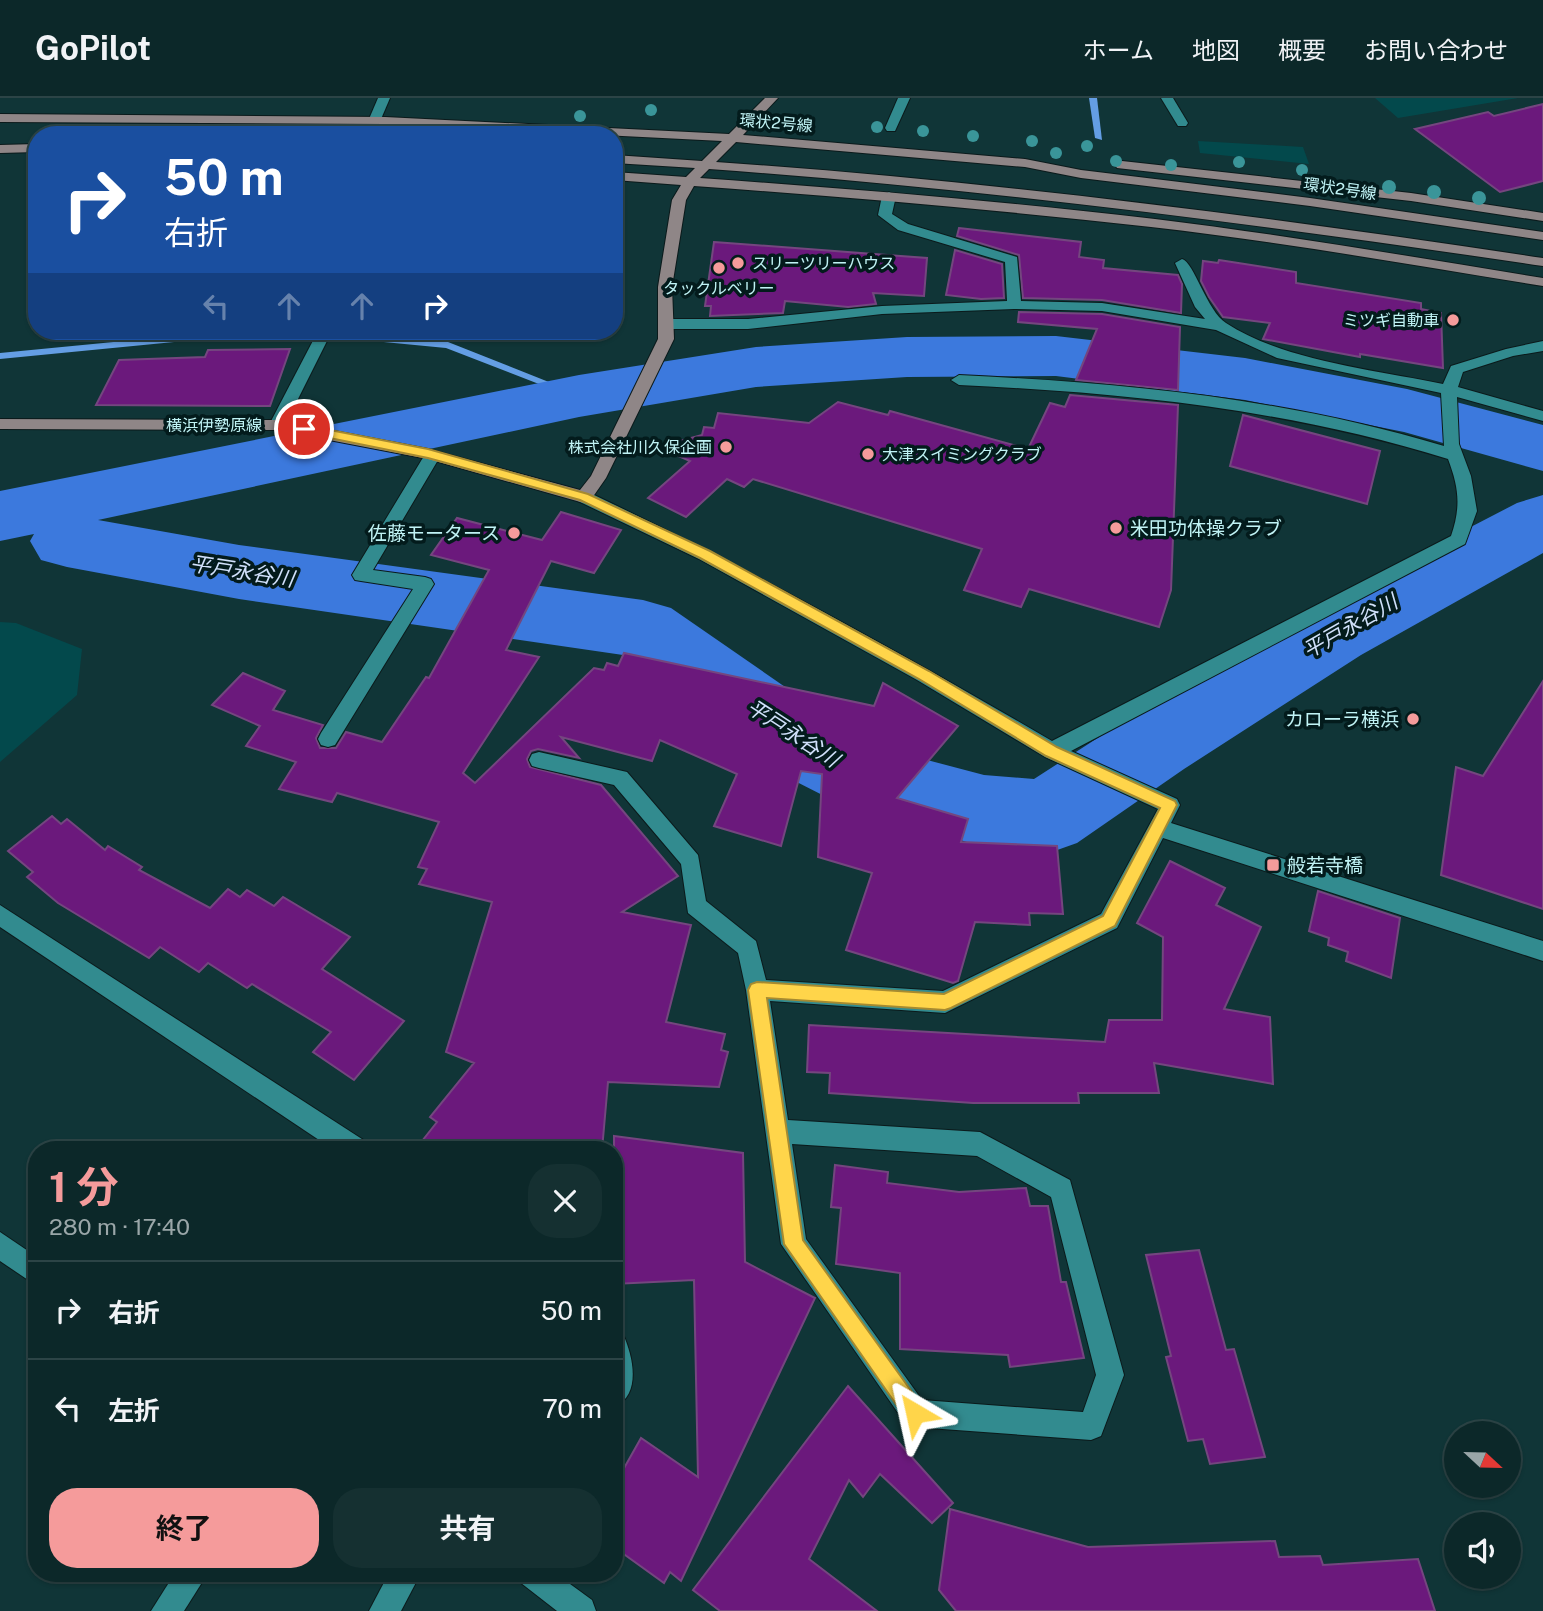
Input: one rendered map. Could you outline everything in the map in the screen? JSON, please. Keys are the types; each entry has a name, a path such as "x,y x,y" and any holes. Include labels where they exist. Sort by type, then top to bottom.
{"main road":[{"path":"584,497 598,478 666,339 665,287 679,201 690,182 772,98"},
{"name":"環状2号線","path":"0,118 375,119 514,126"},
{"name":"環状2号線","path":"623,132 732,137 1025,163 1081,174 1310,202 1543,236"},
{"path":"0,149 28,148"},
{"path":"623,160 777,169 1188,211 1543,262"},
{"path":"1025,163 1086,162 1197,172 1411,197 1543,217"},
{"path":"623,177 889,196 1153,223 1295,242 1543,282"},
{"name":"横浜伊勢原線","path":"0,424 277,425 331,433 431,454 584,497"}],"street":[{"path":"375,119 384,98"},
{"path":"891,128 904,98"},
{"path":"1167,98 1182,123"},
{"path":"889,196 885,215 903,227 1012,260 1014,305"},
{"path":"1182,263 1202,307 1220,326"},
{"path":"665,324 748,324 882,310 1014,305 1102,307 1220,326 1282,355 1449,390 1543,416"},
{"path":"277,425 320,340"},
{"path":"1052,751 1459,540 1468,512 1463,476 1453,449 1449,390 1456,369 1511,352 1543,346"},
{"path":"959,380 1181,394 1375,429 1453,449"},
{"path":"328,739 425,584 361,575 431,454"},
{"path":"584,497 705,555 924,675 1071,761 1170,805 1109,921 945,1002 757,990"},
{"path":"539,760 620,778 691,861 696,906 748,948 757,990 777,1131 794,1244 915,1413 1091,1426 1110,1375 1061,1189 980,1144 777,1131"},
{"path":"1157,828 1543,951"},
{"path":"0,915 342,1141"},
{"path":"0,1245 28,1266"},
{"path":"166,1611 187,1582"},
{"path":"384,1611 401,1582"},
{"path":"543,1582 581,1611"}],"shaded area":[{"path":"1375,98 1518,98 1398,118"},
{"path":"1198,141 1303,147 1309,164 1200,153"},
{"path":"0,622 16,623 82,649 77,695 0,762"}],"building":[{"path":"1543,104 1543,181 1500,192 1415,129 1488,112 1494,116"},
{"path":"959,228 1081,242 1079,257 1104,260 1103,268 1178,275 1182,284 1181,313 1102,300 1023,298 1019,255 957,236"},
{"path":"714,242 927,258 924,296 873,293 876,304 848,307 785,301 783,313 710,316 711,306 705,306"},
{"path":"955,250 1002,264 1004,298 981,299 946,295"},
{"path":"1219,260 1296,272 1296,283 1421,303 1421,309 1441,313 1443,368 1360,354 1360,357 1263,339 1270,323 1223,317 1209,297 1201,281 1203,261 1218,263"},
{"path":"1019,312 1102,314 1180,327 1178,390 1076,380 1097,329 1018,322"},
{"path":"290,349 270,406 96,405 119,360 205,357 208,350"},
{"path":"1070,395 1178,405 1171,590 1159,627 1029,589 1021,607 964,590 982,549 753,479 744,487 727,479 686,517 648,498 690,461 658,447 702,435 704,427 714,428 718,413 809,423 838,402 888,415 890,411 1028,449 1050,403 1065,407"},
{"path":"1243,415 1380,451 1367,504 1230,466"},
{"path":"561,512 621,530 594,573 551,561 506,650 539,657 463,773 475,783 594,668 604,670 607,663 618,666 624,653 874,706 883,683 958,726 897,798 968,819 961,842 1057,846 1063,914 1029,913 1030,925 975,922 958,981 953,983 846,950 872,873 818,857 822,774 801,771 781,846 714,826 737,774 660,740 652,761 561,737 579,758 538,749 531,751 527,759 530,767 601,785 678,876 622,912 691,925 666,1022 725,1034 721,1050 728,1052 719,1087 608,1082 603,1141 422,1141 437,1122 430,1117 474,1063 446,1052 492,902 419,884 427,869 418,867 439,822 337,793 332,802 279,789 296,762 246,746 260,726 212,705 243,673 285,691 273,710 323,725 316,738 320,748 336,748 346,732 382,742 426,677 429,678 489,570 431,555 457,518 542,540"},
{"path":"1543,681 1543,909 1441,875 1456,767 1483,776"},
{"path":"52,816 61,824 67,819 105,850 108,846 142,867 139,870 210,908 228,889 240,897 247,890 274,906 283,897 350,937 322,969 404,1021 354,1080 313,1052 331,1032 252,984 247,988 208,963 199,972 160,947 149,958 58,903 27,877 33,872 8,851"},
{"path":"1170,861 1225,888 1216,905 1261,927 1224,1009 1270,1017 1273,1084 1154,1063 1159,1093 1078,1093 1079,1103 973,1103 829,1093 830,1073 807,1072 809,1025 1105,1042 1109,1020 1162,1020 1163,937 1137,923"},
{"path":"1318,891 1400,918 1391,978 1346,961 1348,952 1328,945 1329,938 1309,931"},
{"path":"614,1136 743,1153 745,1262 815,1298 681,1581 670,1572 664,1583 623,1553 623,1470 641,1438 698,1477 694,1280 623,1284 623,1141 614,1141"},
{"path":"835,1165 888,1172 887,1183 959,1192 1026,1188 1030,1206 1048,1206 1061,1282 1066,1282 1084,1358 1010,1367 1008,1355 900,1349 900,1273 836,1264 841,1208 831,1207"},
{"path":"1199,1250 1226,1350 1234,1349 1265,1457 1210,1464 1203,1439 1188,1441 1166,1357 1171,1356 1146,1255"},
{"path":"848,1386 953,1503 932,1523 880,1474 863,1497 849,1480 809,1559 877,1611 720,1611 693,1590"},
{"path":"950,1509 1088,1547 1275,1541 1279,1557 1320,1556 1323,1565 1418,1559 1435,1611 956,1611 939,1590"}],"waterway":[{"path":"1093,98 1099,138"},
{"path":"0,356 164,340"},
{"path":"395,340 448,345 579,396"},
{"name":"平戸永谷川","path":"0,516 579,396 756,367 907,357 1056,356 1245,379 1407,411 1543,448"},
{"name":"平戸永谷川","path":"67,541 239,572 643,629 813,751 874,781 984,811 1046,817 1154,745 1333,634 1543,521"}],"place":[{"name":"スリーツリーハウス","path":"738,263"},
{"name":"タックルベリー","path":"719,268"},
{"name":"ミツギ自動車","path":"1453,320"},
{"name":"株式会社川久保企画","path":"726,447"},
{"name":"大津スイミングクラブ","path":"868,454"},
{"name":"米田功体操クラブ","path":"1116,528"},
{"name":"佐藤モータース","path":"514,533"},
{"name":"カローラ横浜","path":"1413,719"},
{"name":"般若寺橋","path":"1273,865"}],"route":[{"path":"304,429 428,454 584,497 705,555 924,675 1052,751 1170,805 1109,921 945,1002 757,990 794,1244 915,1413"}]}
